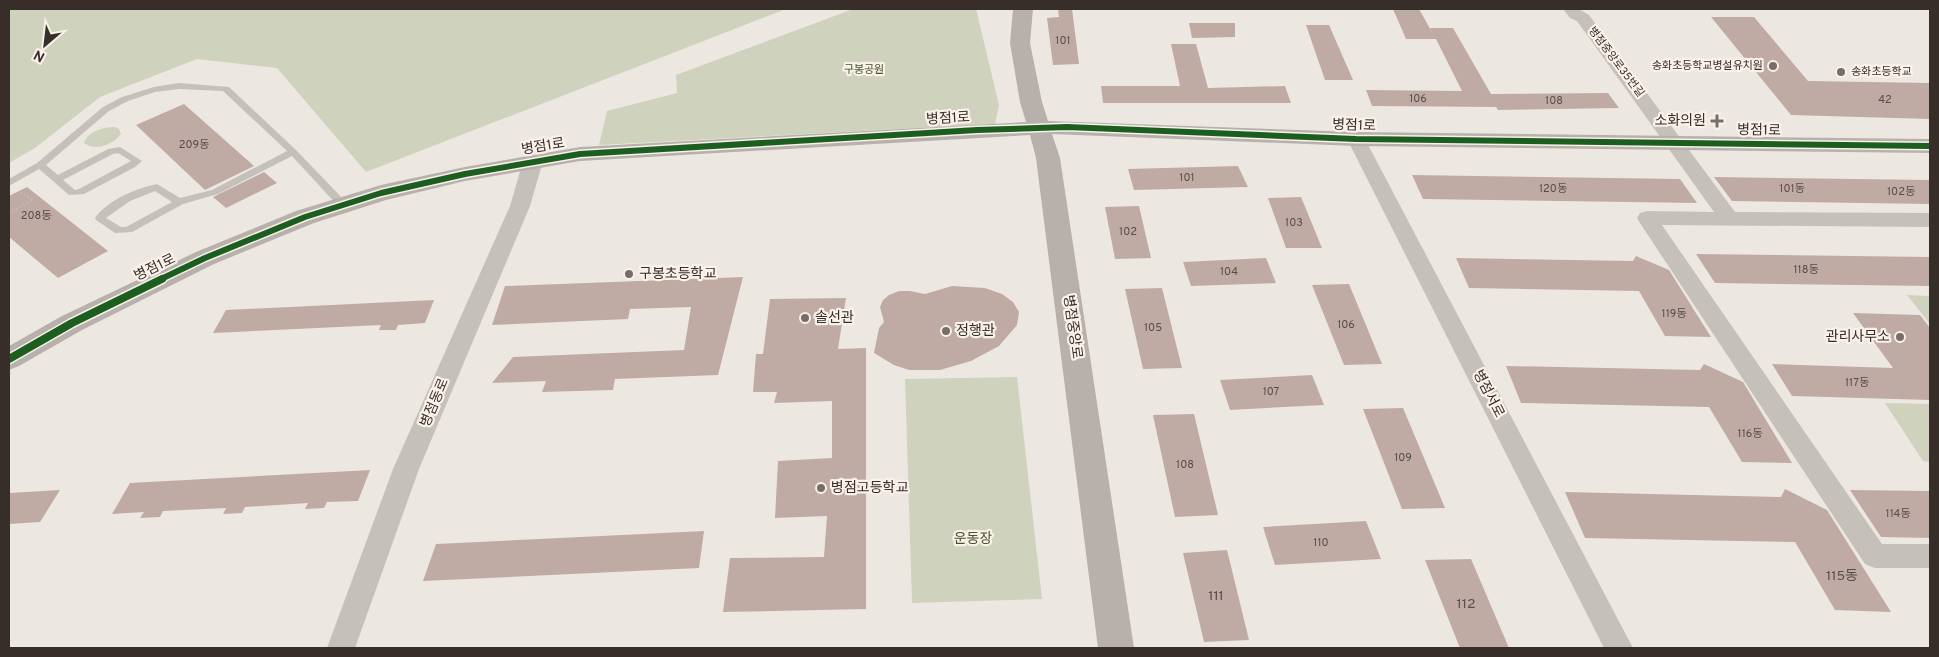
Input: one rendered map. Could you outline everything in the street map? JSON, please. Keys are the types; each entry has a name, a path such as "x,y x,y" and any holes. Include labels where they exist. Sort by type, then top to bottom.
{"street":[{"name":"병점중앙로","path":"1022,9 1020,44 1032,102 1048,158 1116,648"},
{"name":"병점중앙로35번길","path":"1571,9 1576,15 1583,18 1729,218"},
{"name":"병점1로","path":"9,359 72,324 205,258 253,237 381,193 533,161 580,154 1068,127 1356,139 1930,146"},
{"name":"병점서로","path":"1356,139 1620,648"},
{"name":"병점동로","path":"341,648 406,469 520,206 533,161"},
{"path":"1930,220 1647,218 1875,556 1930,556"}],"lane":[{"path":"9,183 40,165 106,109 125,99 154,90 179,86 226,89 293,152 343,205"},
{"path":"40,165 73,193 80,192 132,166 136,161 120,150 111,151 57,179"},
{"path":"179,202 157,187 146,189 106,210 100,218 118,231 128,230 179,202 214,192 293,152"}],"path":[{"path":"9,213 33,200 20,192"}],"green space":[{"path":"9,9 786,9 366,172 277,68 197,59 100,97 35,148 9,163"},
{"name":"구봉공원","path":"853,9 976,9 999,105 995,124 599,145 607,111 677,93 676,75"},
{"path":"115,127 119,129 121,134 109,144 93,147 84,143 89,135 96,130"},
{"path":"1907,295 1930,296 1930,324"},
{"name":"운동장","path":"1017,377 1042,599 912,603 905,379"},
{"path":"1885,403 1930,404 1930,462 1923,461"}],"building":[{"path":"1058,9 1072,9 1079,64 1053,65 1047,18 1059,17"},
{"path":"1393,9 1419,9 1433,34 1430,28 1453,28 1491,94 1608,93 1619,108 1498,110 1496,107 1372,106 1366,90 1462,91 1436,39 1406,39"},
{"path":"1711,17 1754,17 1808,81 1930,83 1930,119 1791,115"},
{"path":"1189,23 1235,23 1235,37 1192,38"},
{"path":"1306,25 1329,25 1353,80 1325,80"},
{"path":"1171,44 1196,44 1208,88 1285,86 1291,103 1103,103 1101,86 1180,86"},
{"path":"184,104 254,166 205,190 136,125"},
{"path":"1238,166 1248,187 1134,190 1128,169"},
{"path":"264,172 277,183 226,208 213,197"},
{"path":"1412,175 1680,179 1697,203 1423,199"},
{"path":"1714,177 1930,180 1930,204 1732,201"},
{"path":"27,187 108,251 58,278 9,237 9,196"},
{"path":"1301,197 1322,248 1286,248 1268,198"},
{"path":"1139,206 1151,258 1115,259 1105,207"},
{"path":"1696,254 1930,257 1930,286 1715,283"},
{"path":"1636,256 1669,270 1711,337 1665,336 1639,291 1469,288 1456,258 1633,261"},
{"path":"1266,258 1276,283 1191,286 1183,262"},
{"path":"743,277 718,375 615,379 613,390 542,392 546,381 492,383 513,357 684,350 691,307 630,309 628,319 492,325 505,286"},
{"path":"1349,284 1382,364 1344,365 1312,285"},
{"name":"정행관","path":"952,286 985,288 1002,294 1013,302 1019,312 1017,325 999,346 971,361 940,370 909,370 894,365 874,353 879,328 884,322 880,307 883,300 899,291 925,294"},
{"path":"1162,288 1182,368 1143,369 1125,289"},
{"name":"병점고등학교","path":"846,298 838,349 866,348 866,609 723,612 730,558 824,557 827,516 775,518 778,461 832,458 832,401 774,403 777,392 753,392 756,354 763,354 770,299"},
{"path":"434,300 425,323 398,325 396,330 379,330 381,325 213,333 226,310"},
{"path":"1853,313 1920,315 1930,328 1930,400 1792,396 1772,364 1893,368"},
{"path":"1704,364 1743,382 1792,463 1742,462 1709,407 1521,403 1506,366 1700,370"},
{"path":"1312,375 1324,405 1230,410 1220,380"},
{"path":"1403,408 1445,508 1402,509 1363,409"},
{"path":"1194,414 1218,515 1175,517 1153,415"},
{"path":"370,470 358,501 327,502 324,508 305,509 308,503 245,507 242,513 223,514 226,508 163,511 160,517 140,518 144,512 112,514 130,483"},
{"path":"1785,489 1827,510 1891,612 1835,610 1795,542 1585,538 1565,492 1781,497"},
{"path":"60,490 40,522 9,524 9,493"},
{"path":"1850,490 1930,491 1930,538 1881,537"},
{"path":"1366,521 1381,559 1275,565 1263,527"},
{"path":"704,531 699,568 423,581 436,544"},
{"path":"1227,550 1249,640 1204,642 1183,553"},
{"path":"1471,559 1509,648 1460,648 1425,560"}],"cycle path":[{"path":"9,359 72,323 205,258 305,217 381,193 465,174 580,154 977,130 1067,127 1356,139 1930,146"}],"place":[{"name":"송화초등학교병설유치원","path":"1773,66"},
{"name":"송화초등학교","path":"1841,72"},
{"name":"소화의원","path":"1717,121"},
{"name":"구봉초등학교","path":"629,274"},
{"name":"솔선관","path":"805,318"},
{"name":"정행관","path":"946,331"},
{"name":"관리사무소","path":"1900,337"},
{"name":"병점고등학교","path":"821,488"}]}
